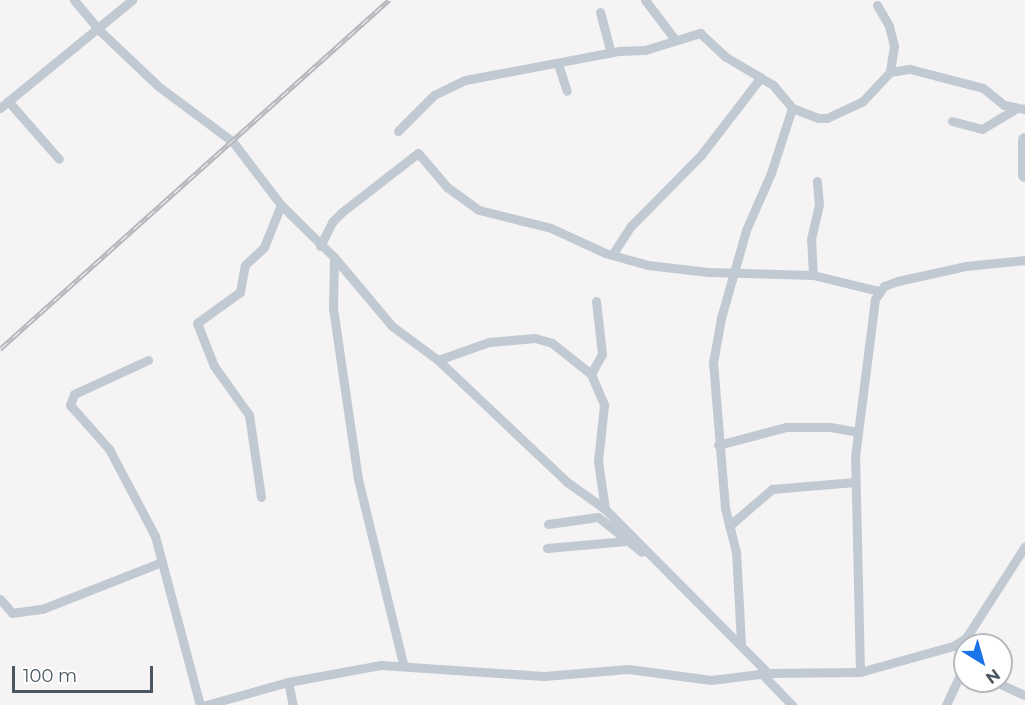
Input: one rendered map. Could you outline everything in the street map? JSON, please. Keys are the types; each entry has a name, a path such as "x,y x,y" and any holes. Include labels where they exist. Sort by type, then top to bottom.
{"main road":[{"path":"1025,140 1025,175"}],"street":[{"path":"74,0 98,29 158,86 233,142 281,205 320,246 334,257 392,326 438,360 567,482 604,508 741,643 792,705"},
{"path":"0,108 132,0"},
{"path":"647,0 674,38"},
{"path":"398,131 445,88 531,66 645,50 674,38 703,33 726,57 761,77 792,108 818,118 841,113 875,92 890,72 894,46 889,26 877,5"},
{"path":"600,12 611,53"},
{"path":"558,64 567,91"},
{"path":"890,72 910,69 983,88 1004,105 1020,109"},
{"path":"612,255 631,226 701,155 761,77"},
{"path":"8,101 59,159"},
{"path":"741,643 736,552 729,526 718,445 713,363 721,318 737,273 746,230 771,173 792,108"},
{"path":"952,122 982,129 1020,109"},
{"path":"320,246 342,212 418,153 447,187 479,210 551,228 612,255 648,265 737,273 813,275 878,291 898,281 966,266 1025,260"},
{"path":"813,275 811,239 819,205 817,181"},
{"path":"261,497 249,415 214,366 197,323 240,292 245,265 264,247 281,205"},
{"path":"334,257 333,308 358,479 403,664"},
{"path":"860,672 855,482 857,432 878,291"},
{"path":"591,374 602,354 596,301"},
{"path":"438,360 489,342 535,338 552,343 591,374 604,405 598,460 604,508"},
{"path":"148,360 69,399 114,459 138,511 155,536 200,705"},
{"path":"718,445 786,427 857,432"},
{"path":"729,526 772,489 855,482"},
{"path":"548,524 598,517 627,541 650,554"},
{"path":"547,548 627,541"},
{"path":"972,633 1025,546"},
{"path":"0,599 12,613 42,609 162,562"},
{"path":"206,705 288,682 350,668 403,664 544,676 628,669 711,680 764,673 860,672 953,646"},
{"path":"288,682 293,705"},
{"path":"946,705 953,691"}],"railway":[{"path":"0,349 389,0"}]}
